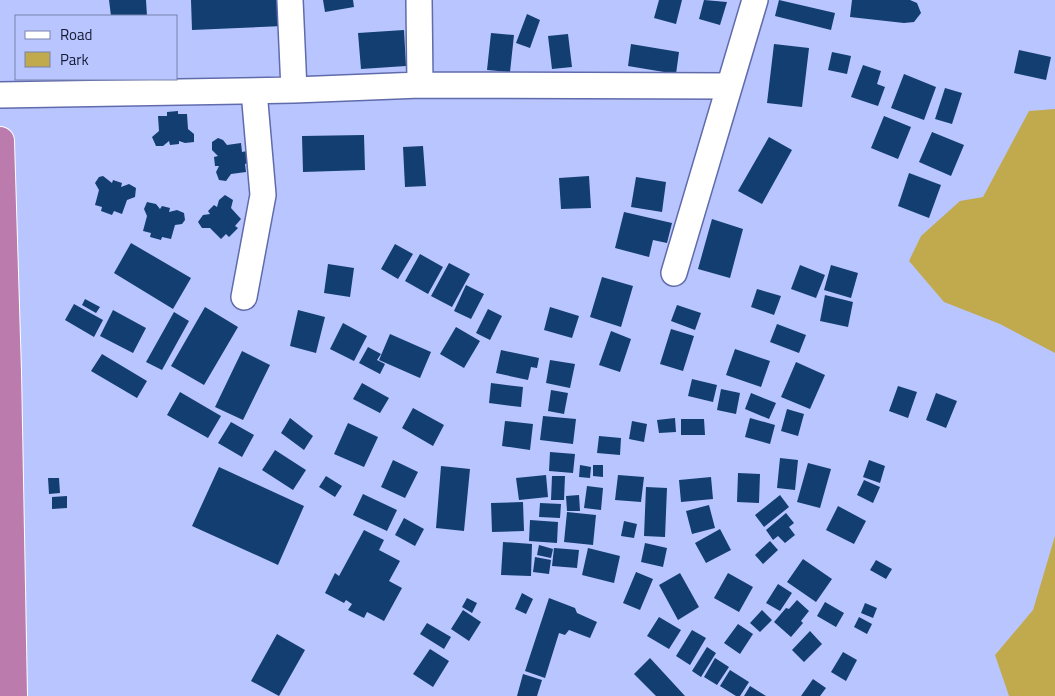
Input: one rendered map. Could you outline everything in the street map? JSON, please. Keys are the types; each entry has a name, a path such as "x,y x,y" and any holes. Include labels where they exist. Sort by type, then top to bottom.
{"highway":[{"path":"0,140 7,372 6,662 13,696"}],"street":[{"path":"290,0 294,90"},
{"path":"419,0 420,85"},
{"path":"674,273 755,0"},
{"path":"0,95 254,91 420,85 728,86"},
{"path":"244,297 263,195 254,91"}],"green space":[{"path":"1055,109 1055,353 1000,324 944,302 909,261 921,236 960,201 983,197 1029,111"},
{"path":"1055,536 1055,696 1009,696 995,655 1033,610"}],"building":[{"path":"109,0 146,0 147,15 111,15"},
{"path":"191,0 282,0 283,26 192,30"},
{"path":"323,0 353,0 354,7 325,12"},
{"path":"659,0 682,0 676,24 654,18"},
{"path":"704,0 727,2 720,25 699,19"},
{"path":"779,0 835,13 831,30 775,16"},
{"path":"852,0 910,0 917,3 921,13 914,22 904,23 850,17"},
{"path":"527,14 540,20 530,48 516,43"},
{"path":"404,30 406,66 361,69 358,33"},
{"path":"491,33 514,35 510,72 487,70"},
{"path":"568,34 572,67 552,69 548,36"},
{"path":"631,44 679,52 676,74 628,66"},
{"path":"774,44 809,48 802,107 767,103"},
{"path":"1019,50 1051,57 1046,80 1014,73"},
{"path":"832,52 851,56 847,74 828,70"},
{"path":"863,65 881,71 877,84 885,87 878,106 851,97"},
{"path":"904,74 936,87 924,120 891,108"},
{"path":"945,88 962,93 952,124 935,119"},
{"path":"178,111 178,114 187,114 188,129 194,134 194,142 185,143 179,141 179,144 170,145 169,141 163,146 156,146 152,137 159,131 158,116 167,116 167,112"},
{"path":"884,116 911,127 898,159 871,148"},
{"path":"932,132 964,145 951,176 919,162"},
{"path":"364,135 365,170 303,172 302,136"},
{"path":"769,137 792,150 762,204 738,191"},
{"path":"218,138 227,145 241,143 242,152 247,151 248,163 245,164 246,172 231,174 226,181 219,180 216,172 219,166 215,166 214,157 218,156 212,150 212,142"},
{"path":"423,146 426,186 405,187 403,147"},
{"path":"909,173 941,185 929,218 898,206"},
{"path":"103,176 112,183 113,180 122,183 121,187 129,184 136,188 135,197 127,200 122,214 114,211 112,215 101,211 102,207 95,205 99,190 95,183 99,177"},
{"path":"589,176 591,208 561,209 559,178"},
{"path":"636,177 666,182 662,212 631,207"},
{"path":"225,195 233,200 231,208 241,219 235,226 238,228 229,237 226,234 221,239 210,228 202,228 198,222 203,215 210,214 208,211 214,205 217,207 219,200"},
{"path":"147,202 156,204 160,209 162,206 170,208 169,212 177,210 184,213 185,220 182,224 175,225 171,239 162,237 161,240 150,237 151,233 143,231 147,216 144,209"},
{"path":"624,212 672,223 667,243 653,240 649,257 615,248"},
{"path":"712,219 743,229 730,278 698,269"},
{"path":"131,243 191,278 173,309 114,273"},
{"path":"395,244 413,254 398,279 381,269"},
{"path":"420,254 443,267 428,294 405,281"},
{"path":"449,263 470,274 452,307 431,296"},
{"path":"328,264 354,268 350,297 324,293"},
{"path":"800,265 825,275 816,298 791,289"},
{"path":"831,265 858,273 851,298 824,290"},
{"path":"602,277 633,286 621,327 590,317"},
{"path":"466,285 484,294 471,319 454,311"},
{"path":"757,289 781,296 774,315 751,307"},
{"path":"825,295 853,302 848,327 820,321"},
{"path":"85,299 100,307 96,313 82,305"},
{"path":"74,304 103,320 94,337 65,320"},
{"path":"677,305 701,313 695,330 671,321"},
{"path":"205,307 238,327 204,385 171,366"},
{"path":"550,307 579,316 572,338 544,330"},
{"path":"488,309 502,316 490,340 476,333"},
{"path":"113,310 146,328 133,353 100,336"},
{"path":"298,310 325,317 316,353 290,346"},
{"path":"174,312 189,321 162,370 146,362"},
{"path":"343,323 367,336 354,361 330,349"},
{"path":"777,324 806,335 799,353 770,342"},
{"path":"456,327 480,341 464,368 440,354"},
{"path":"671,329 694,336 683,371 660,364"},
{"path":"611,331 631,339 620,372 599,365"},
{"path":"390,334 431,352 420,378 379,360"},
{"path":"368,347 381,354 377,360 385,364 380,374 359,363"},
{"path":"735,349 770,361 761,387 726,375"},
{"path":"501,350 539,358 537,368 531,367 528,380 496,373"},
{"path":"242,351 270,365 243,420 215,407"},
{"path":"102,354 147,381 137,398 91,371"},
{"path":"550,360 575,364 570,388 546,383"},
{"path":"796,362 825,375 810,409 781,397"},
{"path":"692,379 717,385 713,402 688,396"},
{"path":"362,383 389,398 380,413 353,399"},
{"path":"491,383 523,387 521,407 489,403"},
{"path":"898,386 917,392 908,418 889,411"},
{"path":"721,389 740,393 736,414 717,410"},
{"path":"551,390 568,393 564,414 548,411"},
{"path":"180,392 221,416 208,438 167,415"},
{"path":"751,393 776,403 769,419 745,409"},
{"path":"936,393 957,401 946,428 926,420"},
{"path":"413,408 444,425 433,446 402,428"},
{"path":"787,409 804,414 798,436 781,431"},
{"path":"543,416 576,419 573,444 540,440"},
{"path":"290,418 313,436 304,450 281,433"},
{"path":"675,418 676,432 659,433 657,420"},
{"path":"750,418 775,425 770,444 745,437"},
{"path":"681,419 704,419 705,435 681,435"},
{"path":"505,421 533,424 530,450 502,446"},
{"path":"632,421 647,424 644,442 629,439"},
{"path":"231,422 254,435 242,457 218,443"},
{"path":"348,423 378,437 364,467 334,454"},
{"path":"599,436 621,438 620,455 597,453"},
{"path":"275,450 306,470 293,490 262,470"},
{"path":"550,452 575,454 573,473 549,471"},
{"path":"780,458 798,460 795,490 777,488"},
{"path":"393,460 418,472 405,498 381,487"},
{"path":"869,460 885,466 880,483 863,477"},
{"path":"808,463 831,469 820,508 797,502"},
{"path":"580,465 591,467 590,478 579,477"},
{"path":"593,465 603,465 603,477 593,476"},
{"path":"441,466 470,469 464,531 436,528"},
{"path":"219,467 304,506 278,565 192,526"},
{"path":"738,473 760,474 759,503 737,502"},
{"path":"546,475 548,497 519,500 516,478"},
{"path":"618,475 644,477 641,502 615,500"},
{"path":"326,476 342,486 335,497 319,487"},
{"path":"552,476 565,476 564,500 551,500"},
{"path":"711,477 713,499 681,502 679,480"},
{"path":"48,478 59,478 60,493 49,494"},
{"path":"864,480 880,487 873,503 857,495"},
{"path":"587,486 603,488 601,510 584,508"},
{"path":"646,487 667,488 665,537 644,536"},
{"path":"363,494 397,510 387,531 353,515"},
{"path":"579,495 580,511 567,511 566,496"},
{"path":"780,495 789,507 764,527 755,515"},
{"path":"67,496 67,508 52,509 52,497"},
{"path":"523,502 524,531 492,532 491,503"},
{"path":"540,503 561,504 560,518 539,517"},
{"path":"709,505 715,528 692,534 686,511"},
{"path":"838,506 866,521 854,544 826,530"},
{"path":"567,512 596,515 593,545 564,542"},
{"path":"786,513 794,523 789,527 795,535 785,543 778,536 773,540 766,530"},
{"path":"404,518 424,529 415,546 395,535"},
{"path":"530,520 558,522 557,543 529,541"},
{"path":"624,521 637,524 634,538 621,536"},
{"path":"720,529 731,550 706,563 695,543"},
{"path":"364,530 384,540 379,550 400,561 389,581 402,588 384,621 367,612 364,618 348,610 352,604 346,600 344,603 325,593 335,573 339,576"},
{"path":"770,541 778,550 763,564 755,555"},
{"path":"503,542 532,544 531,576 501,575"},
{"path":"645,543 667,548 663,567 641,562"},
{"path":"539,545 553,549 551,558 537,555"},
{"path":"554,548 579,550 577,568 552,566"},
{"path":"588,548 620,556 614,583 582,575"},
{"path":"535,557 551,560 549,574 533,572"},
{"path":"803,559 832,579 816,602 787,582"},
{"path":"876,560 892,569 886,579 870,570"},
{"path":"636,572 653,579 640,610 623,603"},
{"path":"680,573 699,607 678,620 659,585"},
{"path":"728,573 753,587 739,612 714,598"},
{"path":"778,584 792,593 780,611 766,603"},
{"path":"522,593 533,599 526,614 515,609"},
{"path":"467,598 477,603 472,613 462,607"},
{"path":"549,598 575,608 577,613 597,622 590,638 569,630 565,635 559,633 545,678 525,671"},
{"path":"797,600 809,611 801,621 803,623 791,637 774,622 786,608 789,609"},
{"path":"825,602 844,613 836,627 817,616"},
{"path":"865,603 877,608 873,618 861,613"},
{"path":"463,610 481,622 469,641 451,629"},
{"path":"762,610 772,620 760,632 750,623"},
{"path":"659,617 681,630 669,649 647,636"},
{"path":"859,617 872,624 867,634 854,627"},
{"path":"427,623 451,637 444,649 420,634"},
{"path":"738,624 753,634 740,654 724,643"},
{"path":"692,630 706,638 690,665 676,656"},
{"path":"810,631 822,644 804,662 792,650"},
{"path":"277,634 305,650 279,696 251,681"},
{"path":"707,647 716,653 701,677 692,671"},
{"path":"430,649 449,661 433,687 413,674"},
{"path":"843,652 857,660 846,681 831,672"},
{"path":"650,658 685,696 656,696 634,674"},
{"path":"715,658 729,667 717,685 704,677"},
{"path":"730,670 749,682 740,696 736,696 720,686"},
{"path":"523,674 542,680 537,696 517,696"},
{"path":"813,679 826,688 820,696 801,696"},
{"path":"750,686 766,696 744,696"}]}
